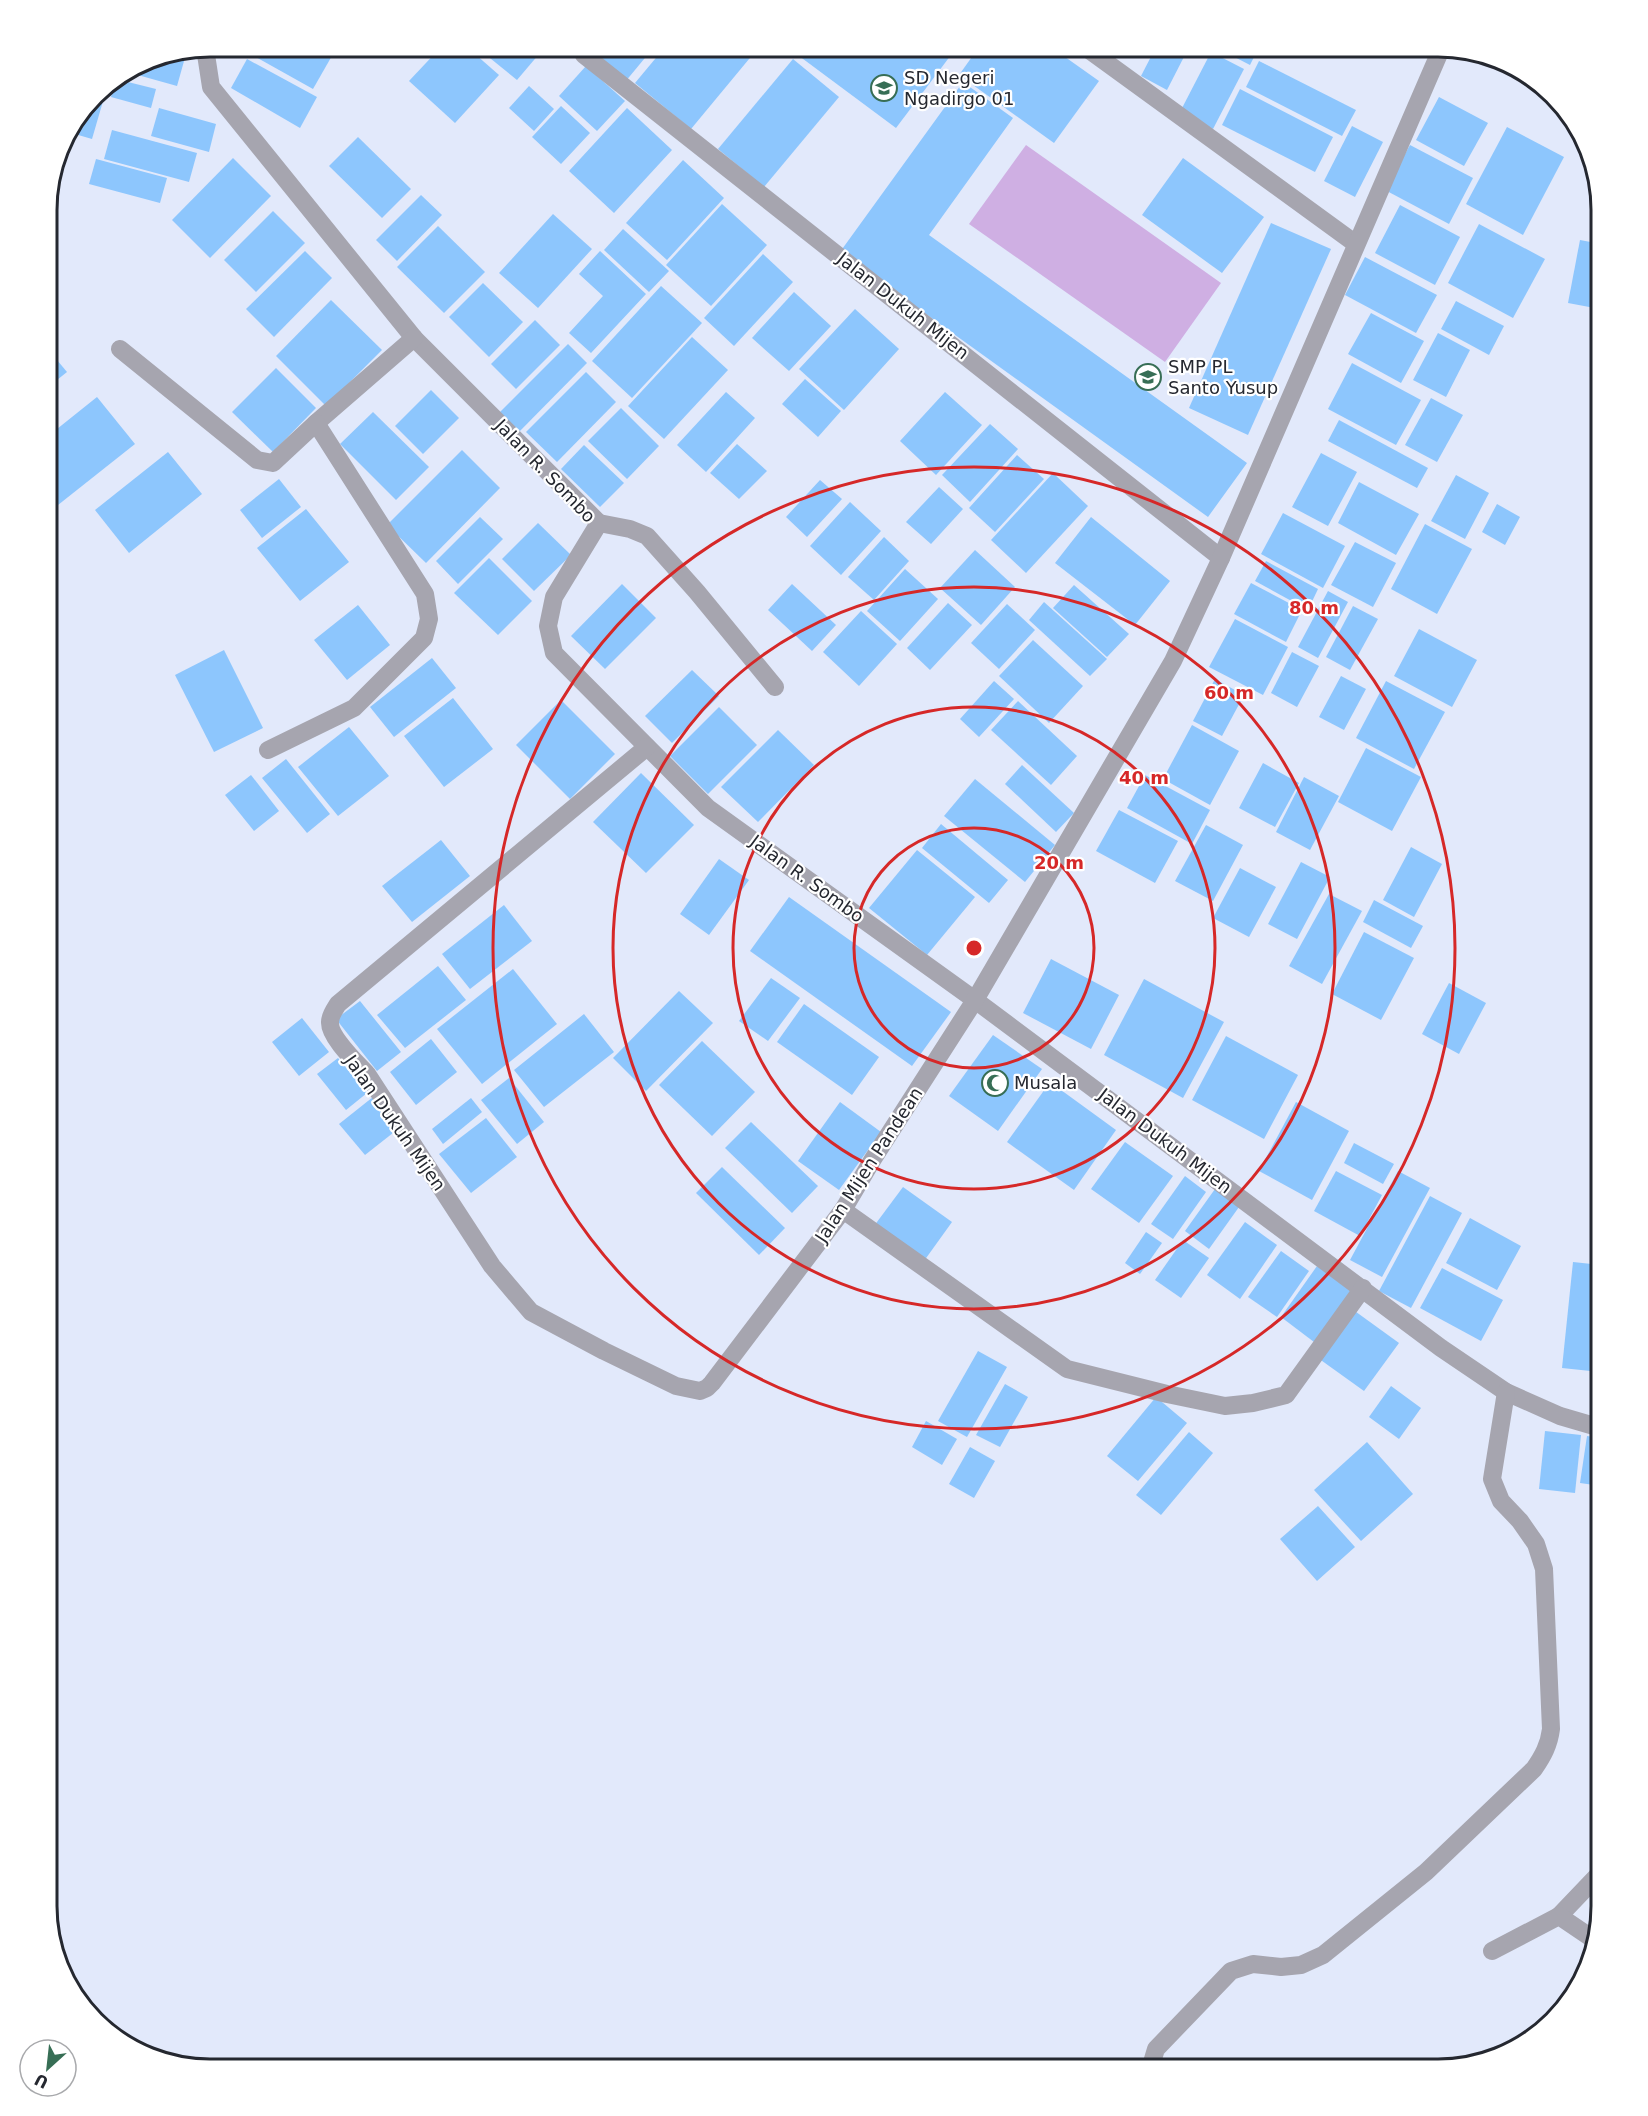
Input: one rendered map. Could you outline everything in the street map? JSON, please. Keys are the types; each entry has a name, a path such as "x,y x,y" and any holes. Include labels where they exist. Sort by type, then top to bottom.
{"street":[{"name":"Jalan R. Sombo","path":"206,57 211,87 414,338 599,523 554,597 548,626 554,653 708,808 975,1000"},
{"name":"Jalan Dukuh Mijen","path":"591,57 1221,558"},
{"path":"1099,57 1356,244"},
{"path":"975,1000 1173,661 1221,558 1438,57"},
{"path":"120,349 257,460 273,462 414,338"},
{"path":"268,750 354,708 424,638 429,619 424,594 316,423"},
{"path":"599,523 630,529 647,536 697,592 775,687"},
{"name":"Jalan Dukuh Mijen","path":"647,747 338,1004 332,1013 330,1022 331,1030 367,1074 492,1266 531,1312 676,1386 700,1390 712,1383"},
{"name":"Jalan Dukuh Mijen","path":"975,1000 1363,1288 1440,1348 1506,1392 1560,1416 1591,1425"},
{"name":"Jalan Mijen Pandean","path":"712,1383 843,1210 975,1000"},
{"path":"843,1210 1067,1369 1225,1406 1253,1403 1286,1395 1363,1288"},
{"path":"1153,2059 1156,2049 1231,1971 1253,1964 1281,1967 1301,1965 1323,1955 1426,1872 1534,1769 1543,1756 1550,1742 1551,1729 1544,1569 1536,1544 1502,1501 1492,1479 1506,1392"},
{"path":"1492,1951 1558,1916 1591,1883"},
{"path":"1558,1916 1588,1936"}],"shaded area":[{"path":"1026,145 1221,283 1165,362 969,224"}],"building":[{"path":"256,57 331,57 313,89"},
{"path":"432,57 478,57 499,75 455,123 409,81"},
{"path":"489,57 537,57 517,80"},
{"path":"595,57 646,57 625,82"},
{"path":"657,57 751,57 691,129 635,83"},
{"name":"SD Negeri Ngadirgo 01","path":"800,57 949,57 896,128"},
{"path":"972,57 1065,57 1099,81 1054,143 959,75"},
{"path":"1151,57 1184,57 1167,90 1141,76"},
{"path":"1208,57 1221,57 1244,69 1213,129 1180,112"},
{"path":"1235,57 1254,57 1250,65"},
{"path":"185,59 177,86 139,75 161,65"},
{"path":"247,59 317,97 300,128 231,88"},
{"path":"793,59 839,97 764,187 718,149"},
{"path":"1259,61 1356,110 1342,136 1246,87"},
{"path":"586,66 625,101 597,131 559,96"},
{"path":"127,82 156,89 151,108 111,97 112,93"},
{"path":"963,82 1013,118 929,235 1247,463 1208,517 840,252"},
{"path":"529,86 554,109 534,131 509,108"},
{"path":"1240,89 1333,137 1315,172 1222,125"},
{"path":"1439,97 1488,123 1464,166 1416,140"},
{"path":"103,101 92,139 78,135"},
{"path":"561,106 590,133 561,164 532,137"},
{"path":"159,108 216,124 209,152 151,136"},
{"path":"627,108 672,150 614,213 569,171"},
{"path":"1352,126 1383,142 1355,197 1324,181"},
{"path":"1507,127 1564,157 1523,235 1466,204"},
{"path":"112,130 197,153 189,182 104,159"},
{"path":"358,137 411,189 382,218 329,166"},
{"path":"1410,145 1473,178 1449,224 1385,190"},
{"path":"233,158 271,196 210,258 172,220"},
{"path":"1183,158 1264,217 1222,273 1142,215"},
{"path":"96,159 167,178 160,203 89,184"},
{"path":"683,160 724,198 667,260 626,223"},
{"path":"421,195 442,215 397,261 376,240"},
{"path":"722,204 767,245 711,306 666,265"},
{"path":"1400,205 1460,237 1435,285 1375,253"},
{"path":"273,211 305,243 256,292 224,260"},
{"path":"553,214 592,249 538,308 499,273"},
{"path":"1271,223 1331,249 1248,435 1189,408"},
{"path":"1479,224 1545,259 1513,318 1448,283"},
{"path":"438,226 485,272 444,313 397,267"},
{"path":"623,229 669,271 649,292 604,250"},
{"path":"1580,240 1591,242 1591,307 1568,303"},
{"path":"305,251 332,278 274,337 246,309"},
{"path":"600,251 646,294 591,353 569,333 603,296 579,274"},
{"path":"763,254 793,282 734,346 704,318"},
{"path":"1365,257 1437,295 1416,333 1345,295"},
{"path":"483,283 523,322 489,357 449,317"},
{"path":"661,286 702,323 632,398 592,361"},
{"path":"794,292 831,326 789,371 752,338"},
{"path":"331,300 382,350 326,406 276,356"},
{"path":"1456,301 1504,326 1489,355 1441,329"},
{"path":"855,309 899,349 844,410 799,369"},
{"path":"1371,313 1424,341 1401,383 1348,354"},
{"path":"535,320 560,345 516,389 491,364"},
{"path":"1438,333 1470,350 1446,397 1413,380"},
{"path":"692,337 728,370 664,439 628,406"},
{"path":"568,344 587,363 517,434 498,414"},
{"path":"57,360 67,372 57,380"},
{"path":"1352,363 1421,400 1396,445 1328,409"},
{"path":"276,368 316,408 273,452 232,412"},
{"path":"586,372 616,402 557,462 526,432"},
{"path":"805,379 841,411 818,437 782,404"},
{"path":"431,390 459,418 423,454 395,426"},
{"path":"726,392 755,418 706,472 677,445"},
{"path":"945,392 982,425 936,475 900,441"},
{"path":"97,397 135,444 58,505 57,429"},
{"path":"1431,398 1463,415 1437,462 1405,445"},
{"path":"621,408 659,446 627,479 588,441"},
{"path":"373,412 429,467 396,500 340,444"},
{"path":"1339,420 1428,468 1417,488 1328,441"},
{"path":"990,424 1018,449 970,502 942,475"},
{"path":"737,444 767,471 739,499 710,473"},
{"path":"584,445 624,483 600,507 561,469"},
{"path":"462,450 500,488 426,563 387,525"},
{"path":"168,452 202,494 129,553 95,510"},
{"path":"1321,453 1357,472 1328,526 1292,507"},
{"path":"1017,455 1044,479 995,532 969,508"},
{"path":"1053,473 1088,506 1026,573 991,540"},
{"path":"1456,475 1489,493 1465,539 1431,521"},
{"path":"279,479 301,507 262,538 240,510"},
{"path":"820,480 842,499 807,537 786,517"},
{"path":"1359,482 1419,514 1396,555 1338,523"},
{"path":"939,487 963,509 931,544 906,522"},
{"path":"850,502 881,531 841,575 810,546"},
{"path":"1497,504 1520,517 1505,545 1482,532"},
{"path":"306,509 349,562 300,601 257,548"},
{"path":"1283,513 1345,546 1323,588 1261,554"},
{"path":"480,517 503,539 458,584 436,561"},
{"path":"1091,517 1170,581 1135,625 1055,563"},
{"path":"538,523 571,555 534,591 502,559"},
{"path":"1425,524 1472,549 1437,614 1391,589"},
{"path":"884,537 909,561 874,600 848,577"},
{"path":"1355,542 1396,563 1373,607 1331,585"},
{"path":"975,550 1015,587 981,625 940,588"},
{"path":"489,558 532,601 498,635 454,593"},
{"path":"1266,561 1318,589 1308,610 1255,581"},
{"path":"905,569 938,599 900,641 867,611"},
{"path":"1251,583 1302,610 1286,642 1234,614"},
{"path":"622,584 656,618 605,669 571,636"},
{"path":"792,584 836,625 812,651 768,610"},
{"path":"1074,585 1129,634 1107,657 1053,608"},
{"path":"1328,591 1348,602 1318,658 1298,647"},
{"path":"1044,602 1107,659 1090,676 1029,620"},
{"path":"948,603 972,625 930,670 907,648"},
{"path":"1007,604 1035,630 999,669 971,643"},
{"path":"358,605 390,645 347,680 314,640"},
{"path":"1353,606 1378,619 1350,670 1326,657"},
{"path":"861,611 897,644 859,686 823,652"},
{"path":"1235,619 1288,647 1263,695 1209,667"},
{"path":"1419,629 1477,660 1452,707 1394,676"},
{"path":"1033,640 1083,686 1049,723 999,676"},
{"path":"224,650 263,728 214,752 175,675"},
{"path":"1292,652 1319,666 1297,707 1271,693"},
{"path":"432,658 456,688 394,737 370,707"},
{"path":"692,670 719,696 672,743 645,716"},
{"path":"1341,676 1366,689 1344,730 1319,717"},
{"path":"1215,679 1244,695 1222,736 1193,721"},
{"path":"994,681 1014,699 979,737 960,719"},
{"path":"1386,681 1445,712 1414,769 1356,738"},
{"path":"453,698 493,749 444,787 404,736"},
{"path":"561,700 615,754 570,799 516,745"},
{"path":"1018,701 1077,756 1051,785 991,730"},
{"path":"719,707 757,745 708,794 670,756"},
{"path":"1192,725 1239,751 1210,805 1163,779"},
{"path":"349,727 389,776 338,816 298,767"},
{"path":"778,730 814,765 758,822 721,787"},
{"path":"1366,748 1421,777 1392,831 1338,802"},
{"path":"286,759 330,814 307,833 262,778"},
{"path":"1263,763 1299,783 1275,827 1239,808"},
{"path":"1022,765 1074,813 1056,832 1005,784"},
{"path":"641,773 694,825 646,873 593,822"},
{"path":"251,775 279,811 254,831 225,795"},
{"path":"1145,775 1210,810 1192,844 1127,808"},
{"path":"1304,777 1339,796 1310,850 1276,832"},
{"path":"975,779 1055,845 1025,882 944,816"},
{"path":"1119,810 1178,841 1155,883 1096,851"},
{"path":"941,824 1008,880 989,903 922,848"},
{"path":"1206,825 1243,845 1213,901 1175,881"},
{"path":"441,840 470,876 412,922 382,886"},
{"path":"1411,847 1442,864 1414,917 1383,900"},
{"path":"917,850 975,897 927,955 869,908"},
{"path":"719,859 749,880 709,935 680,914"},
{"path":"1301,862 1330,877 1297,939 1268,924"},
{"path":"1240,868 1276,887 1249,937 1213,918"},
{"path":"1329,894 1362,911 1322,984 1289,966"},
{"path":"789,897 951,1012 912,1066 750,951"},
{"path":"1374,900 1423,926 1411,948 1363,922"},
{"path":"504,905 532,941 470,989 442,954"},
{"path":"1364,932 1414,958 1381,1020 1332,994"},
{"path":"1051,959 1119,995 1091,1049 1023,1013"},
{"path":"438,966 466,1000 405,1048 377,1015"},
{"path":"513,969 557,1024 482,1084 437,1029"},
{"path":"771,978 800,998 768,1041 739,1021"},
{"path":"1144,979 1224,1022 1183,1098 1104,1055"},
{"path":"1449,983 1486,1003 1459,1054 1422,1034"},
{"path":"679,991 713,1023 646,1091 613,1058"},
{"path":"360,1001 401,1052 377,1071 336,1019"},
{"path":"804,1004 879,1057 852,1095 777,1042"},
{"path":"584,1014 614,1052 544,1107 514,1070"},
{"path":"302,1018 329,1052 299,1076 272,1042"},
{"name":"Musala","path":"993,1035 1042,1069 998,1131 949,1096"},
{"path":"1226,1036 1298,1075 1264,1139 1192,1100"},
{"path":"431,1039 457,1072 416,1105 390,1072"},
{"path":"702,1041 755,1092 712,1136 659,1085"},
{"path":"338,1058 367,1093 346,1110 317,1074"},
{"path":"509,1078 544,1122 517,1144 481,1100"},
{"path":"1050,1082 1116,1130 1074,1190 1007,1142"},
{"path":"373,1097 398,1129 365,1155 339,1124"},
{"path":"471,1098 482,1112 443,1144 432,1129"},
{"path":"840,1102 881,1132 839,1190 798,1161"},
{"path":"1296,1102 1349,1131 1312,1200 1259,1171"},
{"path":"486,1118 517,1157 471,1193 439,1154"},
{"path":"751,1122 818,1186 792,1213 725,1148"},
{"path":"1125,1142 1173,1176 1139,1223 1091,1189"},
{"path":"1354,1143 1394,1164 1383,1184 1344,1163"},
{"path":"722,1167 785,1228 759,1255 696,1193"},
{"path":"1336,1171 1382,1195 1360,1236 1314,1211"},
{"path":"1398,1171 1430,1188 1382,1277 1350,1260"},
{"path":"1185,1176 1206,1192 1173,1239 1151,1224"},
{"path":"903,1187 952,1222 924,1261 874,1226"},
{"path":"1215,1189 1239,1207 1209,1249 1185,1231"},
{"path":"1430,1196 1462,1213 1411,1308 1379,1291"},
{"path":"1470,1218 1521,1246 1497,1290 1446,1263"},
{"path":"1245,1222 1277,1245 1240,1299 1207,1275"},
{"path":"1146,1232 1162,1243 1140,1274 1125,1263"},
{"path":"1183,1240 1209,1258 1181,1298 1155,1280"},
{"path":"1281,1251 1309,1271 1277,1317 1248,1297"},
{"path":"1573,1262 1591,1264 1591,1371 1562,1368"},
{"path":"1317,1266 1351,1291 1314,1342 1281,1317"},
{"path":"1442,1268 1503,1300 1481,1341 1420,1308"},
{"path":"1352,1309 1399,1343 1364,1391 1318,1358"},
{"path":"978,1351 1007,1367 967,1437 938,1421"},
{"path":"1005,1384 1028,1397 1000,1447 976,1435"},
{"path":"1391,1386 1421,1408 1399,1439 1369,1417"},
{"path":"1156,1397 1187,1423 1138,1481 1107,1456"},
{"path":"926,1421 957,1439 942,1465 912,1447"},
{"path":"1545,1431 1581,1435 1575,1493 1539,1489"},
{"path":"1189,1432 1213,1453 1161,1515 1136,1495"},
{"path":"1587,1436 1591,1437 1591,1485 1580,1483"},
{"path":"1367,1442 1413,1494 1361,1541 1314,1490"},
{"path":"970,1447 995,1461 974,1498 949,1484"},
{"path":"1318,1506 1355,1547 1317,1581 1280,1539"}],"place":[{"name":"SD Negeri Ngadirgo 01","path":"884,88"},
{"name":"SMP PL Santo Yusup","path":"1148,377"},
{"name":"Musala","path":"995,1083"}]}
